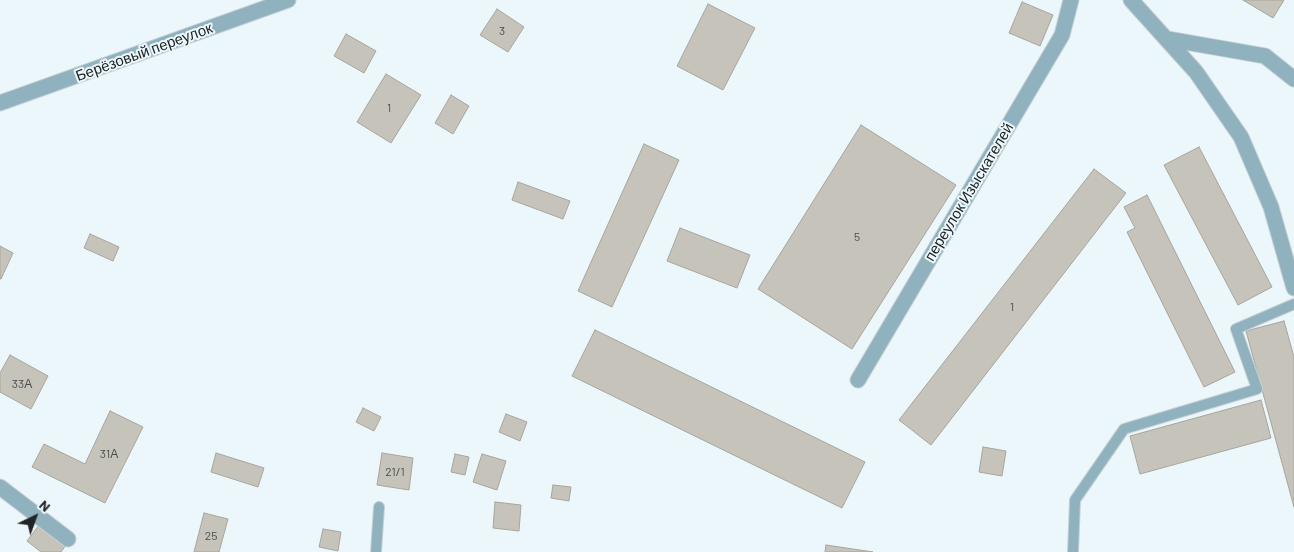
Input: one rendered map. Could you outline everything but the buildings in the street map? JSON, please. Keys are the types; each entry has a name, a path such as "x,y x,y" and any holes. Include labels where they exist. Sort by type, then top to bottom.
{"street":[{"name":"Берёзовый переулок","path":"0,103 288,0"},
{"name":"переулок Изыскателей","path":"858,380 1062,35 1071,0"},
{"path":"1131,0 1196,72 1242,137 1271,206 1294,288"},
{"path":"1168,39 1265,56 1294,79"},
{"path":"0,487 68,539"}],"lane":[{"path":"1073,552 1075,500 1124,429 1257,389 1236,329 1294,304"},
{"path":"376,552 379,507"}]}
